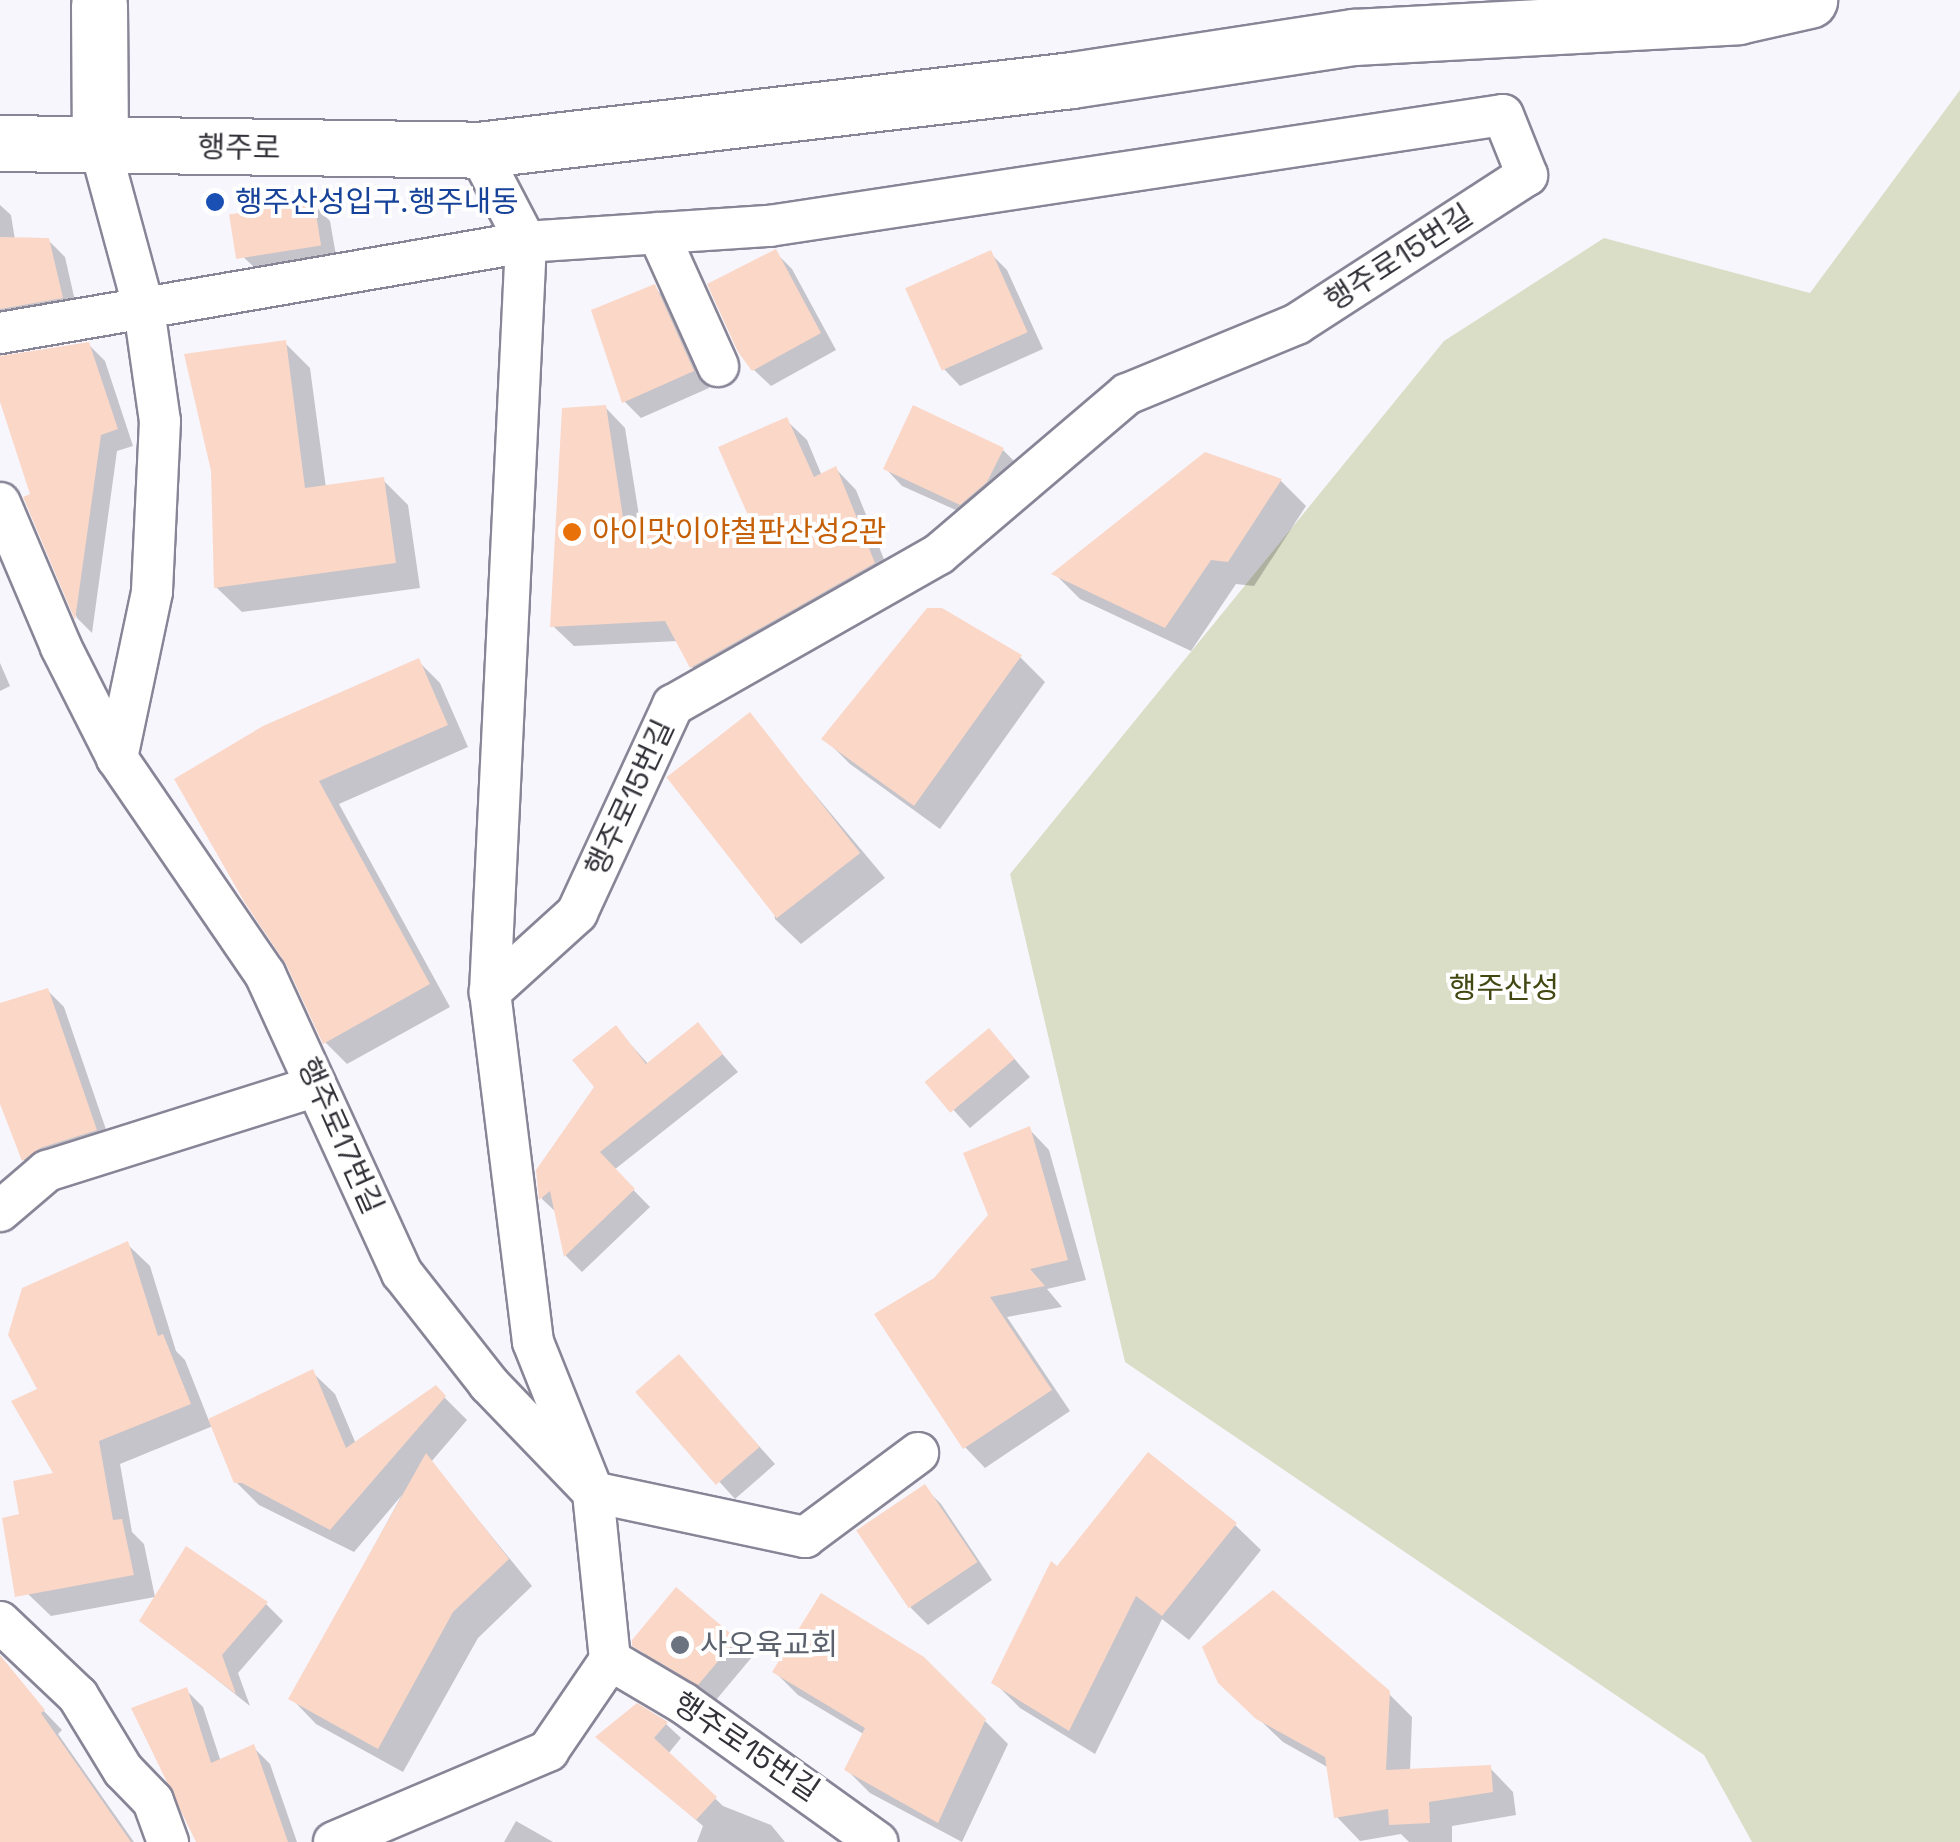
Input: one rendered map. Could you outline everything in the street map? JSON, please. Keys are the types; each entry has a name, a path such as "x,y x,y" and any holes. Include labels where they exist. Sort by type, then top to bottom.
{"main road":[{"name":"행주로","path":"0,143 478,150 1072,80 1354,37 1738,16 1809,0"},
{"path":"99,5 100,146"}],"street":[{"name":"행주로15번길","path":"144,309 526,242 769,226 1503,115 1527,175 1297,324 1127,394 940,554 674,705 578,913 490,992"},
{"path":"100,146 144,309 160,422 152,592 117,758"},
{"path":"334,1842 548,1751 610,1660 592,1492 533,1342 490,992 526,242 478,150"},
{"path":"658,234 718,366"},
{"path":"0,333 144,309"},
{"name":"행주로17번길","path":"0,503 61,647 117,758 265,974 402,1273 490,1384 592,1492"},
{"path":"0,1211 47,1171 316,1086"},
{"path":"592,1492 805,1536 918,1453"},
{"path":"0,1622 78,1696 123,1770 154,1801 168,1842"},
{"name":"행주로15번길","path":"610,1660 684,1702 877,1842"}],"green space":[{"name":"행주산성","path":"1960,90 1960,1842 1752,1842 1704,1755 1125,1362 1010,874 1444,341 1604,238 1810,293"}],"building":[{"path":"314,201 321,245 236,259 229,214"},
{"path":"0,237 49,238 63,298 0,309"},
{"path":"776,249 821,333 752,371 738,352 707,284"},
{"path":"991,250 1028,332 942,370 905,288"},
{"path":"655,284 694,371 622,403 591,310"},
{"path":"286,340 305,488 384,477 396,563 214,588 211,471 184,354"},
{"path":"89,342 118,429 101,435 75,620 23,497 30,494 0,402 0,356"},
{"path":"606,405 624,524 758,538 718,447 787,417 814,477 836,466 875,563 690,668 665,621 550,627 562,408"},
{"path":"913,405 1004,448 987,482 960,505 883,469"},
{"path":"1205,452 1282,479 1228,562 1211,560 1165,628 1051,574"},
{"path":"927,608 942,608 1022,655 914,806 821,739"},
{"path":"419,658 448,725 319,781 430,984 323,1044 286,964 245,903 174,779 263,726"},
{"path":"750,712 860,853 777,918 666,777"},
{"path":"48,988 97,1130 40,1148 22,1161 0,1104 0,1003"},
{"path":"698,1022 723,1054 600,1152 635,1189 564,1257 550,1191 539,1200 536,1170 594,1087 572,1060 616,1025 646,1064"},
{"path":"989,1028 1015,1059 950,1113 925,1082"},
{"path":"1030,1126 1068,1260 1030,1269 1045,1286 990,1297 1052,1390 963,1449 874,1314 934,1278 988,1215 963,1153"},
{"path":"128,1241 158,1336 163,1334 191,1404 99,1441 113,1520 122,1519 134,1575 15,1597 2,1518 19,1514 13,1481 53,1473 11,1401 37,1389 8,1335 22,1288"},
{"path":"679,1354 760,1447 716,1485 635,1392"},
{"path":"313,1369 346,1448 436,1385 446,1396 330,1530 242,1483 234,1483 208,1419"},
{"path":"1148,1452 1237,1523 1162,1616 1136,1596 1069,1731 991,1683 1051,1561 1057,1566"},
{"path":"426,1453 509,1559 453,1612 378,1749 288,1699"},
{"path":"925,1484 978,1562 909,1608 856,1530"},
{"path":"186,1546 268,1602 222,1655 236,1694 139,1621"},
{"name":"사오육교회","path":"676,1587 737,1639 698,1685 632,1646 632,1640"},
{"path":"1273,1590 1390,1691 1386,1770 1491,1765 1493,1792 1429,1802 1430,1823 1389,1825 1388,1809 1334,1818 1325,1757 1256,1719 1218,1683 1202,1647"},
{"path":"821,1593 924,1657 986,1719 938,1823 844,1770 865,1728 772,1672"},
{"path":"0,1655 45,1710 41,1713 131,1842 0,1842"},
{"path":"187,1687 211,1763 254,1744 288,1842 196,1842 131,1708"},
{"path":"637,1703 668,1722 654,1738 717,1797 696,1820 595,1737"}],"place":[{"name":"행주산성입구.행주내동","path":"215,202"},
{"name":"아이맛이야철판산성2관","path":"572,532"},
{"name":"사오육교회","path":"680,1645"}]}
